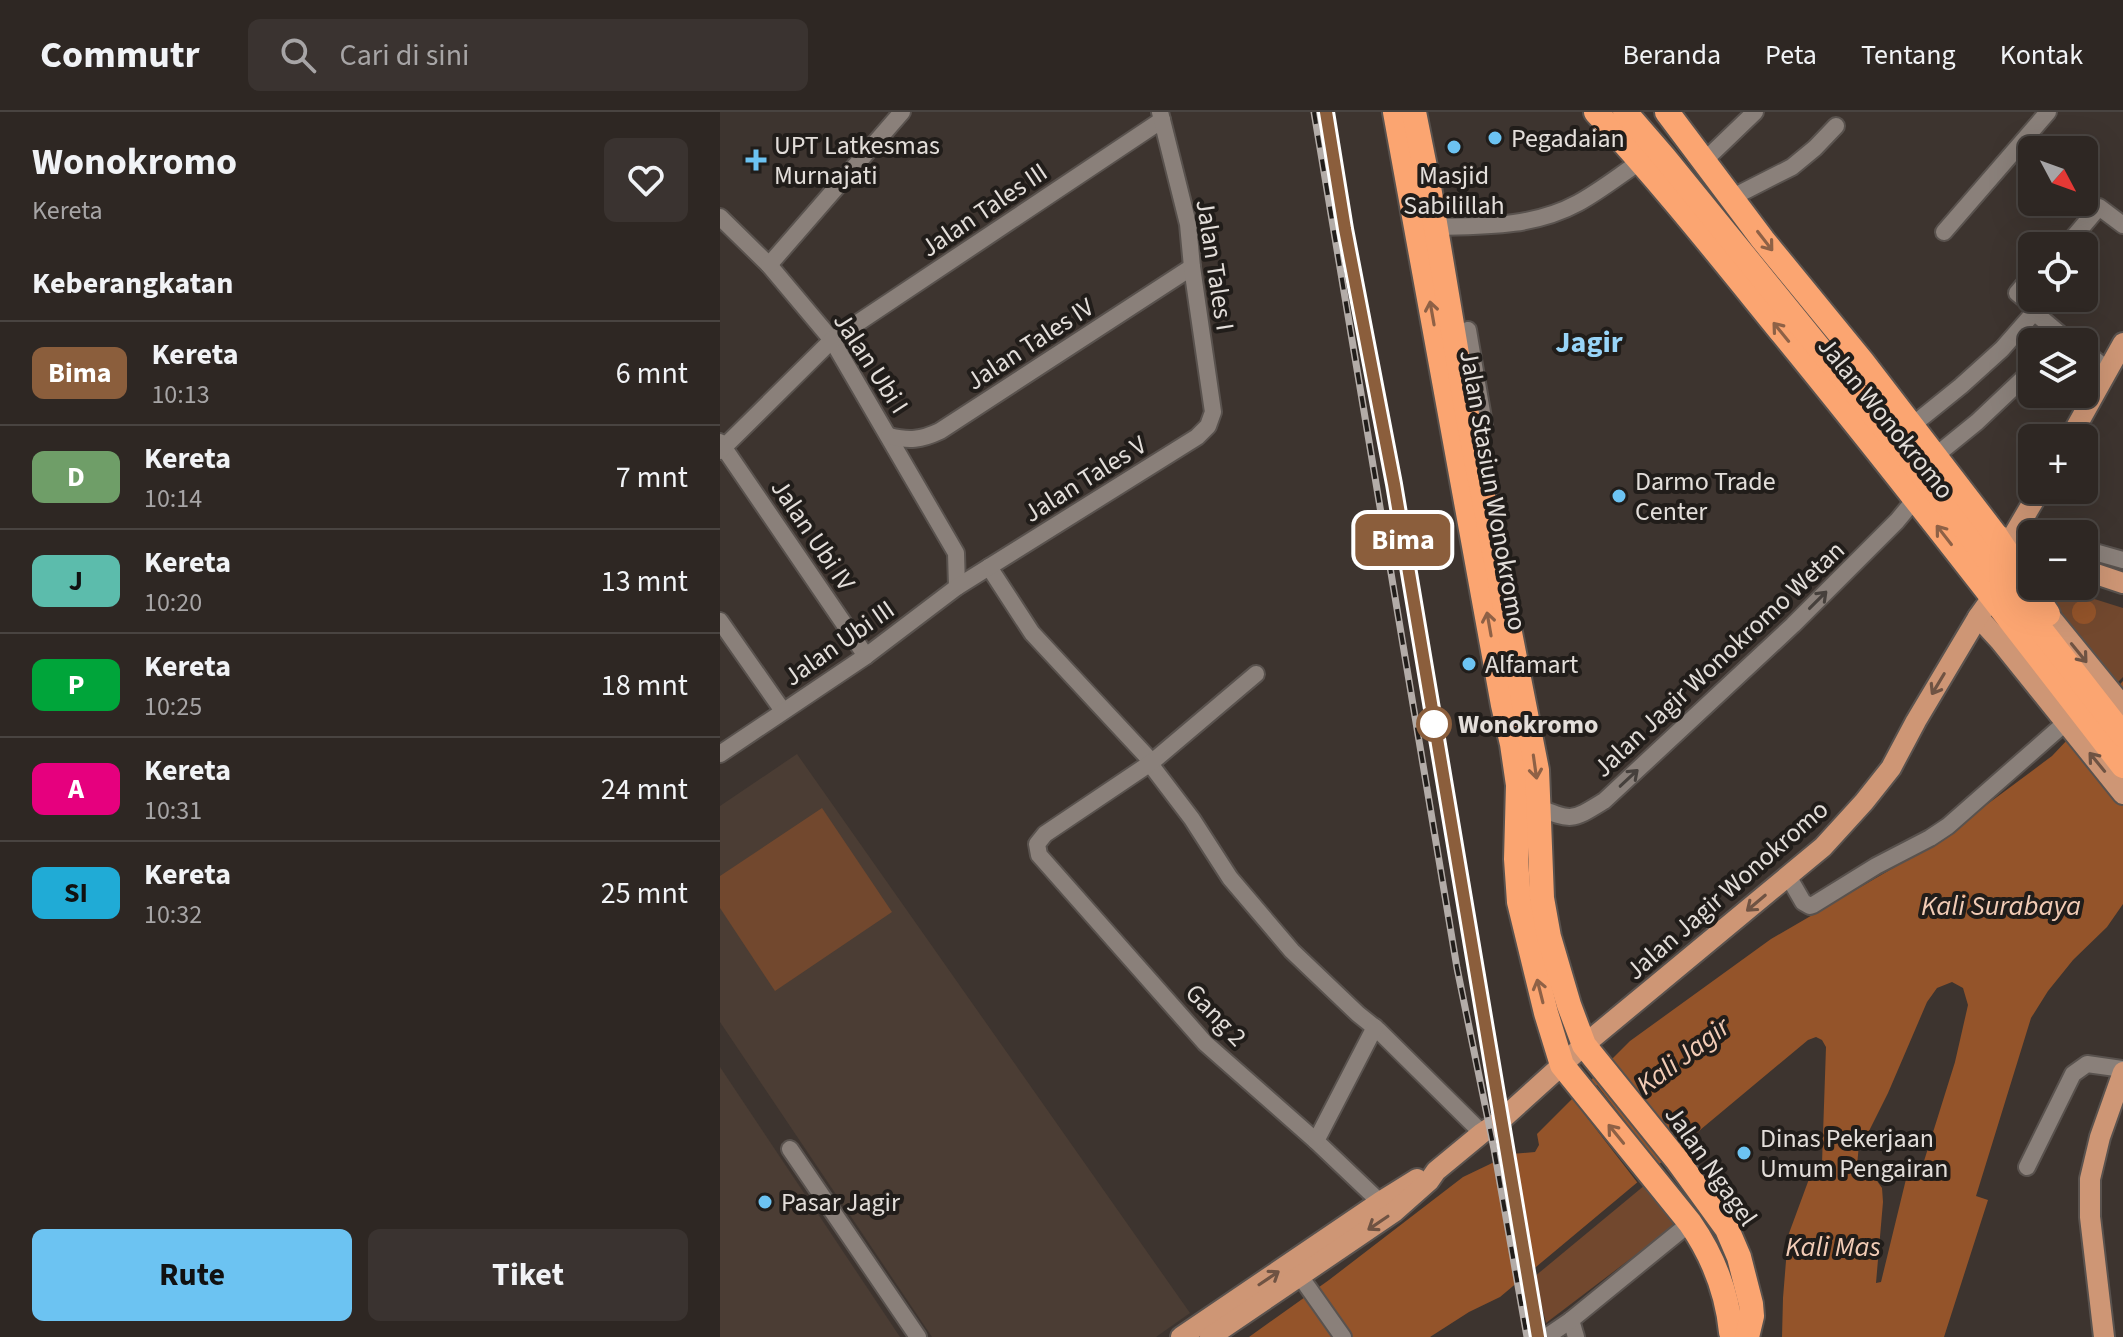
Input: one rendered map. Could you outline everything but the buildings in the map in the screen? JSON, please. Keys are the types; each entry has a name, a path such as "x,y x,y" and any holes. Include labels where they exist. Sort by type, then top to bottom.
{"highway":[{"name":"Jalan Stasiun Wonokromo","path":"1395,112 1512,744 1518,785 1516,859 1519,902 1562,1065"},
{"name":"Jalan Stasiun Wonokromo","path":"1414,112 1464,351 1500,587 1537,770 1542,898 1549,937 1584,1045"},
{"name":"Jalan Wonokromo","path":"1596,112 1645,156 1894,440 1955,515 2001,593"},
{"path":"1612,112 1645,156"},
{"path":"1625,112 1645,156"},
{"name":"Jalan Wonokromo","path":"1645,156 1657,133 1646,112"},
{"name":"Jalan Wonokromo","path":"1667,112 1731,198 1862,361 2014,534 2048,614"},
{"name":"Jalan Wonokromo","path":"1645,156 1916,498 2001,593 2092,712 2123,766"},
{"path":"2001,593 2048,614"},
{"name":"Jalan Wonokromo","path":"2092,712 2123,735"},
{"name":"Jalan Ngagel","path":"1584,1045 1677,1160 1727,1229 1739,1257 1751,1304 1752,1316 1747,1337"},
{"name":"Jalan Ngagel","path":"1562,1065 1690,1223 1709,1251 1720,1281 1733,1337"}],"main road":[{"path":"2078,424 2123,343"},
{"path":"1955,515 2014,534 2032,504"},
{"path":"2098,575 2123,583"},
{"name":"Jalan Jagir Wonokromo","path":"1181,1337 1207,1332 1305,1284 1418,1192 1436,1171 1500,1121 1584,1045 1823,847 1891,768 1978,617 2001,593"},
{"name":"Jalan Wonokromo","path":"2048,614 2092,712"},
{"path":"1978,617 2000,641 2092,712 2123,794"},
{"path":"2104,1337 2090,1217 2090,1179 2100,1137 2123,1070"},
{"name":"Jalan Jagir Wonokromo","path":"1207,1332 1380,1202 1436,1171"}],"street":[{"path":"769,265 902,112"},
{"path":"1704,161 1755,112"},
{"path":"1944,232 2048,112"},
{"name":"Jalan Tales I","path":"1161,116 1188,224 1213,412 1208,426"},
{"name":"Jalan Tales III","path":"722,447 832,340 1161,116"},
{"path":"1731,198 1792,167 1836,126"},
{"path":"1436,227 1503,225 1553,214 1578,203 1645,156"},
{"path":"2078,232 2099,207 2123,225"},
{"name":"Jalan Ubi I","path":"720,217 769,265 832,340 956,553 957,587"},
{"name":"Jalan Tales IV","path":"889,436 908,441 925,439 940,431 1192,267"},
{"path":"1894,440 2002,349 2034,312 2051,328"},
{"path":"1464,351 1468,330"},
{"path":"2098,362 2108,370"},
{"path":"1918,469 1977,422 2018,383"},
{"path":"1471,393 1484,424"},
{"name":"Jalan Tales V","path":"990,573 1197,437 1208,426"},
{"name":"Jalan Ubi IV","path":"722,447 866,656"},
{"name":"Jalan Jagir Wonokromo Wetan","path":"1538,807 1570,818 1604,801 1793,625 1916,498"},
{"name":"Jalan Ubi I","path":"956,553 990,573"},
{"path":"2098,553 2123,560"},
{"path":"990,573 1032,633 1152,762 1230,878 1292,951 1375,1027 1482,1133"},
{"name":"Jalan Ubi III","path":"720,754 866,656 957,587 990,573"},
{"path":"720,621 783,711"},
{"path":"1152,762 1256,674"},
{"path":"1788,876 1803,902 1813,905 1948,826 2092,712"},
{"name":"Gang 2","path":"1152,762 1045,834 1037,844 1039,855 1205,1043 1380,1202"},
{"path":"1316,1141 1375,1027"},
{"path":"2027,1167 2073,1074 2087,1064 2123,1070"},
{"path":"790,1149 918,1337"},
{"path":"1546,1337 1574,1329 1690,1223"},
{"path":"1305,1284 1343,1337"}],"shaded area":[{"path":"2051,600 2098,600 2123,608 2123,677 2117,683"},
{"path":"797,754 1190,1313 1156,1337 932,1337 720,1022 720,806"},
{"path":"822,808 892,912 775,991 720,908 720,876"},
{"name":"Pasar Jagir","path":"720,1067 900,1337 720,1337"},
{"path":"1645,1185 1675,1225 1546,1323 1534,1277"}],"water":[{"path":"2089,601 2095,607 2093,621 2084,624 2075,621 2072,612 2075,603"},
{"name":"Kali Surabaya","path":"2123,681 2123,904 2107,927 2073,960 2031,1018 1976,1196 1988,1200 1944,1337 1782,1337 1788,1236 1809,1179 1822,1163 1826,1047 1816,1037 1808,1040 1500,1297 1430,1337 1249,1337 1463,1177 1511,1154 1535,1152 1539,1145 1537,1134 1630,1041 1771,939 1931,846 2052,756","holes":["1952,982 1963,988 1968,1005 1955,1062 1919,1177 1907,1175 1881,1282 1876,1283 1882,1188 1868,1168 1857,1166 1859,1144 1867,1135 1888,1093 1927,1002 1937,988"]}],"pier":[{"path":"1597,1085 1661,1168 1640,1186 1575,1102"}],"railway":[{"path":"1314,112 1457,968 1494,1149 1527,1337"},
{"path":"1326,112 1394,484 1502,1133"}],"train":[{"name":"Bima","path":"1326,112 1394,484 1538,1337"}],"place":[{"name":"Pegadaian","path":"1495,138"},
{"name":"Masjid Sabilillah","path":"1454,147"},
{"name":"UPT Latkesmas Murnajati","path":"756,160"},
{"name":"Darmo Trade Center","path":"1619,496"},
{"name":"Alfamart","path":"1469,664"},
{"name":"Wonokromo","path":"1434,724"},
{"name":"Dinas Pekerjaan Umum Pengairan","path":"1744,1153"},
{"name":"Pasar Jagir","path":"765,1202"}],"district":[{"name":"Jagir","path":"1589,342"}],"water label":[{"name":"Kali Jagir","path":"1683,1056"},
{"name":"Kali Mas","path":"1833,1247"}]}
